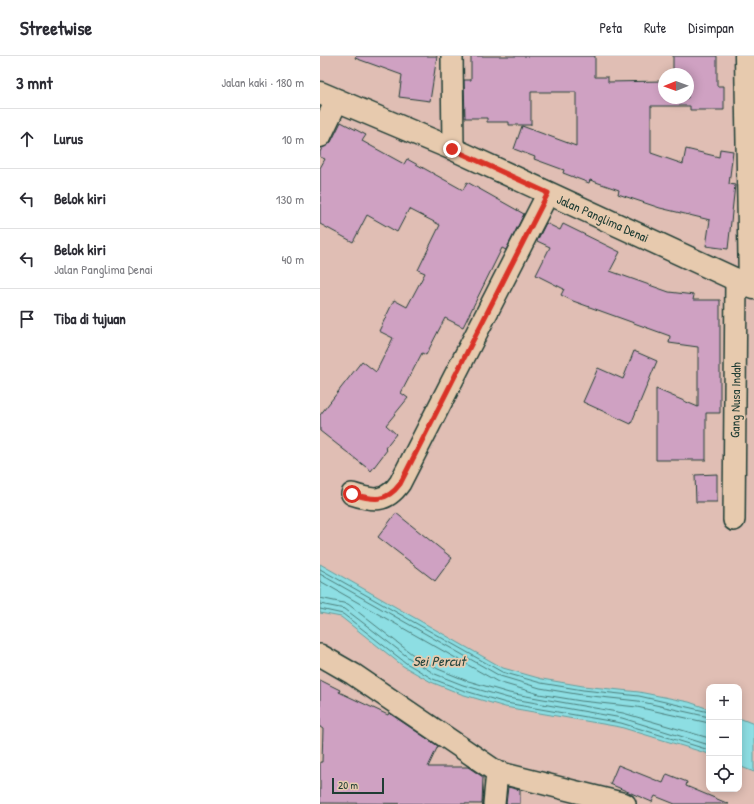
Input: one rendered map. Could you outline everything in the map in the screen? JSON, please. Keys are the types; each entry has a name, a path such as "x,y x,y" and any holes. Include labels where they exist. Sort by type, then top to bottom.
{"main road":[{"path":"746,56 747,284"},
{"name":"Jalan Panglima Denai","path":"329,96 452,149 747,284"},
{"path":"320,136 329,96"}],"street":[{"path":"452,56 452,149"},
{"path":"352,494 370,500 384,498 400,484 548,193"},
{"name":"Gang Nusa Indah","path":"734,520 747,284"},
{"path":"320,655 353,674 496,772 619,803"},
{"path":"494,804 496,772"}],"water":[{"name":"Sei Percut","path":"320,564 503,668 542,679 583,686 639,692 689,702 706,708 706,753 620,727 505,707 461,694 431,682 403,666 341,617 320,613"},
{"path":"742,719 754,724 754,772 742,767"}],"building":[{"path":"356,56 437,56 430,101 399,97 402,75 355,58"},
{"path":"471,56 595,56 595,77 608,77 608,82 658,81 658,104 694,104 694,68 673,68 673,56 717,56 717,86 724,86 724,110 690,110 690,106 651,106 651,153 683,164 686,149 719,157 720,149 733,151 729,184 735,185 728,249 706,246 710,220 660,208 618,194 619,190 590,180 589,183 563,173 564,170 534,159 535,157 514,149 522,126 576,146 576,92 531,92 531,125 509,125 509,122 487,122 487,118 465,118 464,80 471,80"},
{"path":"341,122 366,135 362,141 404,164 407,159 463,190 467,182 524,214 506,250 502,248 463,327 445,318 426,355 422,353 401,393 408,398 386,425 396,434 385,448 387,450 371,471 320,431 320,415 362,361 376,372 393,338 379,331 394,300 407,307 425,273 418,270 440,225 409,209 397,232 367,215 353,242 320,224 320,168 325,159 320,157 320,152 322,148 331,142"},
{"path":"546,223 560,230 563,224 620,252 610,271 669,292 694,295 693,300 720,300 720,413 706,413 706,460 656,460 656,389 698,407 698,347 669,343 670,336 573,301 561,295 564,289 536,275 550,247 537,241"},
{"path":"634,351 657,361 631,424 583,402 598,368 623,379"},
{"path":"717,474 717,502 696,502 695,475"},
{"path":"396,513 452,558 435,581 378,537"},
{"path":"320,680 340,690 339,692 388,715 389,713 438,746 428,767 468,767 483,777 482,804 320,803 320,762 322,762 323,729 320,727"},
{"path":"618,765 663,783 667,774 687,782 686,786 729,804 675,804 655,796 652,802 610,784"},
{"path":"508,787 520,790 520,804 506,804"}],"route":[{"path":"352,494 370,500 384,498 400,484 548,193 452,149"}]}
